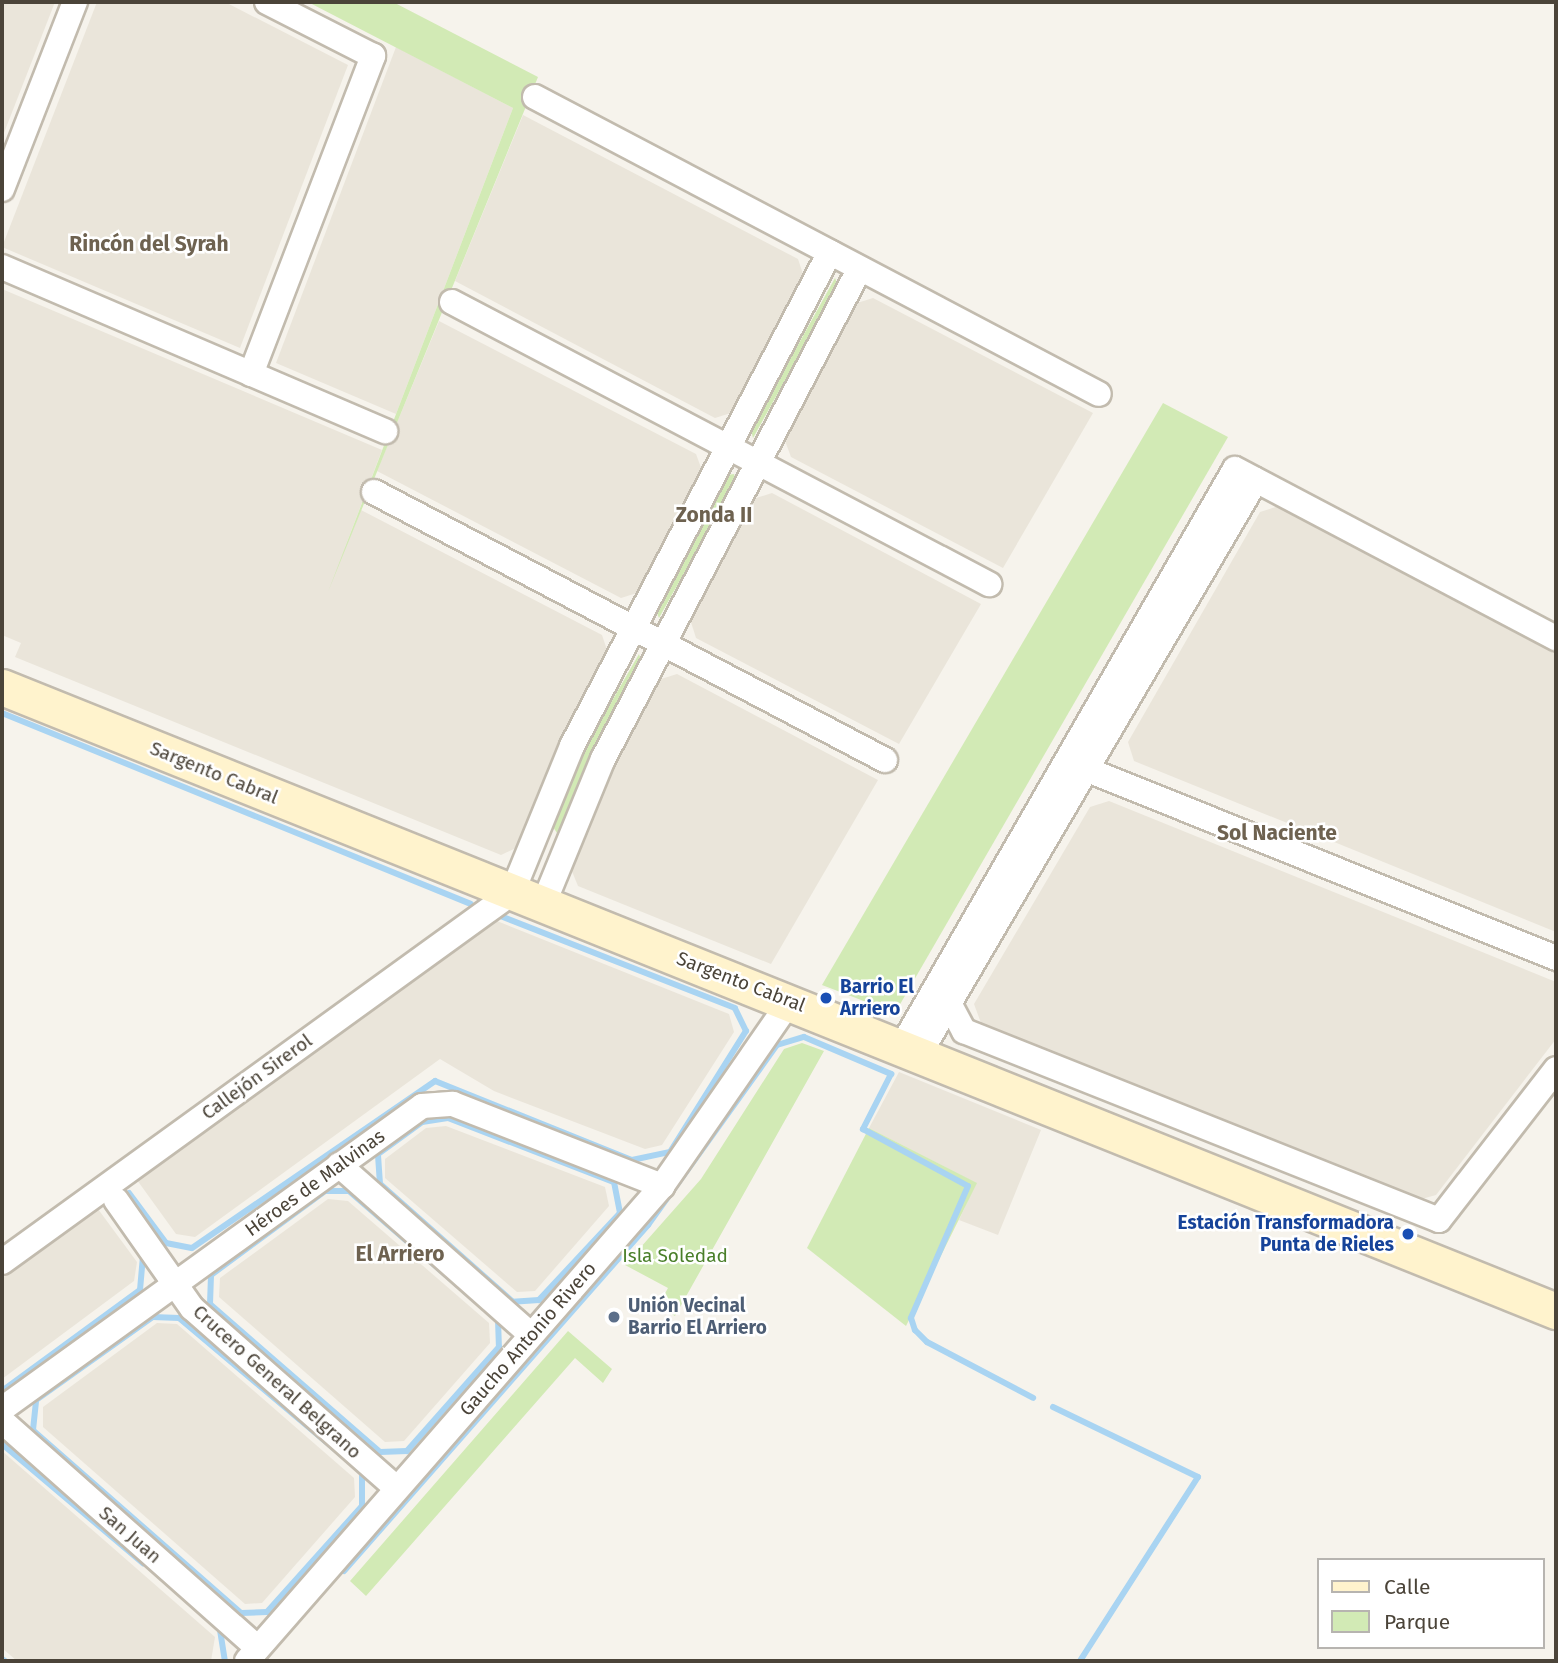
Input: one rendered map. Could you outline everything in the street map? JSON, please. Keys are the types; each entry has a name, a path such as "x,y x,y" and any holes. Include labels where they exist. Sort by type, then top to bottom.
{"main road":[{"name":"Sargento Cabral","path":"2,687 528,899 911,1049 1556,1311"}],"street":[{"path":"2,189 75,2"},
{"path":"251,374 373,56 267,2"},
{"path":"535,97 1099,394"},
{"path":"528,899 572,746 830,252"},
{"path":"2,267 385,431"},
{"path":"528,899 860,268"},
{"path":"452,302 989,584"},
{"path":"911,1049 1154,632 1256,480 1556,638"},
{"path":"374,492 885,760"},
{"path":"1076,765 1556,958"},
{"name":"Callejón Sirerol","path":"2,1262 528,899"},
{"path":"911,1049 949,1003 970,948"},
{"name":"Gaucho Antonio Rivero","path":"252,1655 662,1186 790,1001"},
{"path":"949,1003 964,1031 1439,1220 1556,1069"},
{"name":"Héroes de Malvinas","path":"2,1409 422,1105 453,1104 662,1186"},
{"path":"340,1165 531,1335"},
{"name":"Crucero General Belgrano","path":"116,1200 192,1308 397,1489"},
{"name":"San Juan","path":"2,1421 252,1655"}],"shaded area":[{"path":"2,2 55,2 2,138"},
{"path":"97,2 225,2 348,65 240,348 2,247"},
{"path":"396,47 513,108 396,414 276,363"},
{"path":"523,115 798,259 804,277 734,412 715,418 455,281"},
{"path":"2,289 382,450 344,550 361,510 602,635 608,653 560,742 518,847 501,855 15,657 21,643 2,635"},
{"path":"873,298 1093,413 1003,568 791,457 784,438 854,304"},
{"path":"439,321 696,454 703,473 640,592 621,598 377,471"},
{"path":"772,493 981,604 899,744 696,638 690,619 753,499"},
{"path":"1279,506 1556,653 1556,932 1134,761 1128,742 1260,512"},
{"path":"677,674 878,780 771,964 578,886 571,869 614,763 658,680"},
{"path":"1109,801 1556,982 1556,1039 1436,1195 1418,1200 981,1023 974,1004 1090,807"},
{"path":"497,921 729,1014 734,1032 662,1145 645,1149 494,1091 440,1059 195,1237 176,1234 137,1180"},
{"path":"899,1072 1041,1130 998,1235 959,1220 976,1183 869,1128"},
{"path":"446,1126 605,1187 609,1206 535,1291 517,1292 385,1178 385,1159 426,1128"},
{"path":"328,1199 348,1201 489,1323 490,1343 404,1441 385,1442 219,1297 220,1278"},
{"path":"98,1209 137,1262 134,1281 2,1379 2,1278"},
{"path":"157,1323 177,1324 354,1478 355,1497 262,1603 245,1604 43,1427 43,1407"},
{"path":"2,1451 215,1637 211,1661 17,1661 2,1648"}],"green space":[{"path":"308,2 393,2 538,77 328,592 513,108"},
{"path":"835,278 838,285 753,438 751,430"},
{"path":"1163,403 1228,437 895,1013 822,985"},
{"path":"734,474 736,480 659,618 656,611 727,475"},
{"path":"639,654 641,660 557,833 553,827 583,751"},
{"name":"Isla Soledad","path":"802,1043 824,1051 675,1316 658,1306 668,1288 625,1265 701,1179 784,1049"},
{"path":"869,1128 977,1183 906,1326 807,1248"},
{"path":"568,1331 612,1369 603,1383 575,1358 366,1596 350,1581"}],"waterway":[{"path":"2,713 471,904"},
{"path":"129,1193 166,1243 192,1248 435,1081 632,1160 670,1152 746,1031 735,1008 500,916"},
{"path":"344,1571 648,1225 777,1045 804,1037 891,1074 863,1129 968,1186 911,1318 915,1330 927,1342 1033,1398"},
{"path":"448,1118 614,1182 620,1213 539,1300 513,1302 380,1184 378,1154 422,1122 448,1118"},
{"path":"325,1191 349,1191 498,1320 499,1347 407,1451 380,1452 210,1304 211,1275 325,1191"},
{"path":"2,1391 140,1290 143,1254"},
{"path":"153,1317 179,1318 362,1472 362,1506 267,1612 241,1613 33,1430 36,1400 153,1317"},
{"path":"1053,1407 1198,1477 1080,1661"},
{"path":"2,1444 143,1563"},
{"path":"220,1630 225,1661"}],"place":[{"name":"Barrio El Arriero","path":"826,998"},
{"name":"Estación Transformadora Punta de Rieles","path":"1408,1234"},
{"name":"Unión Vecinal Barrio El Arriero","path":"614,1317"}],"district":[{"name":"Rincón del Syrah","path":"149,244"},
{"name":"Zonda II","path":"714,515"},
{"name":"Sol Naciente","path":"1277,833"},
{"name":"El Arriero","path":"400,1254"}]}
